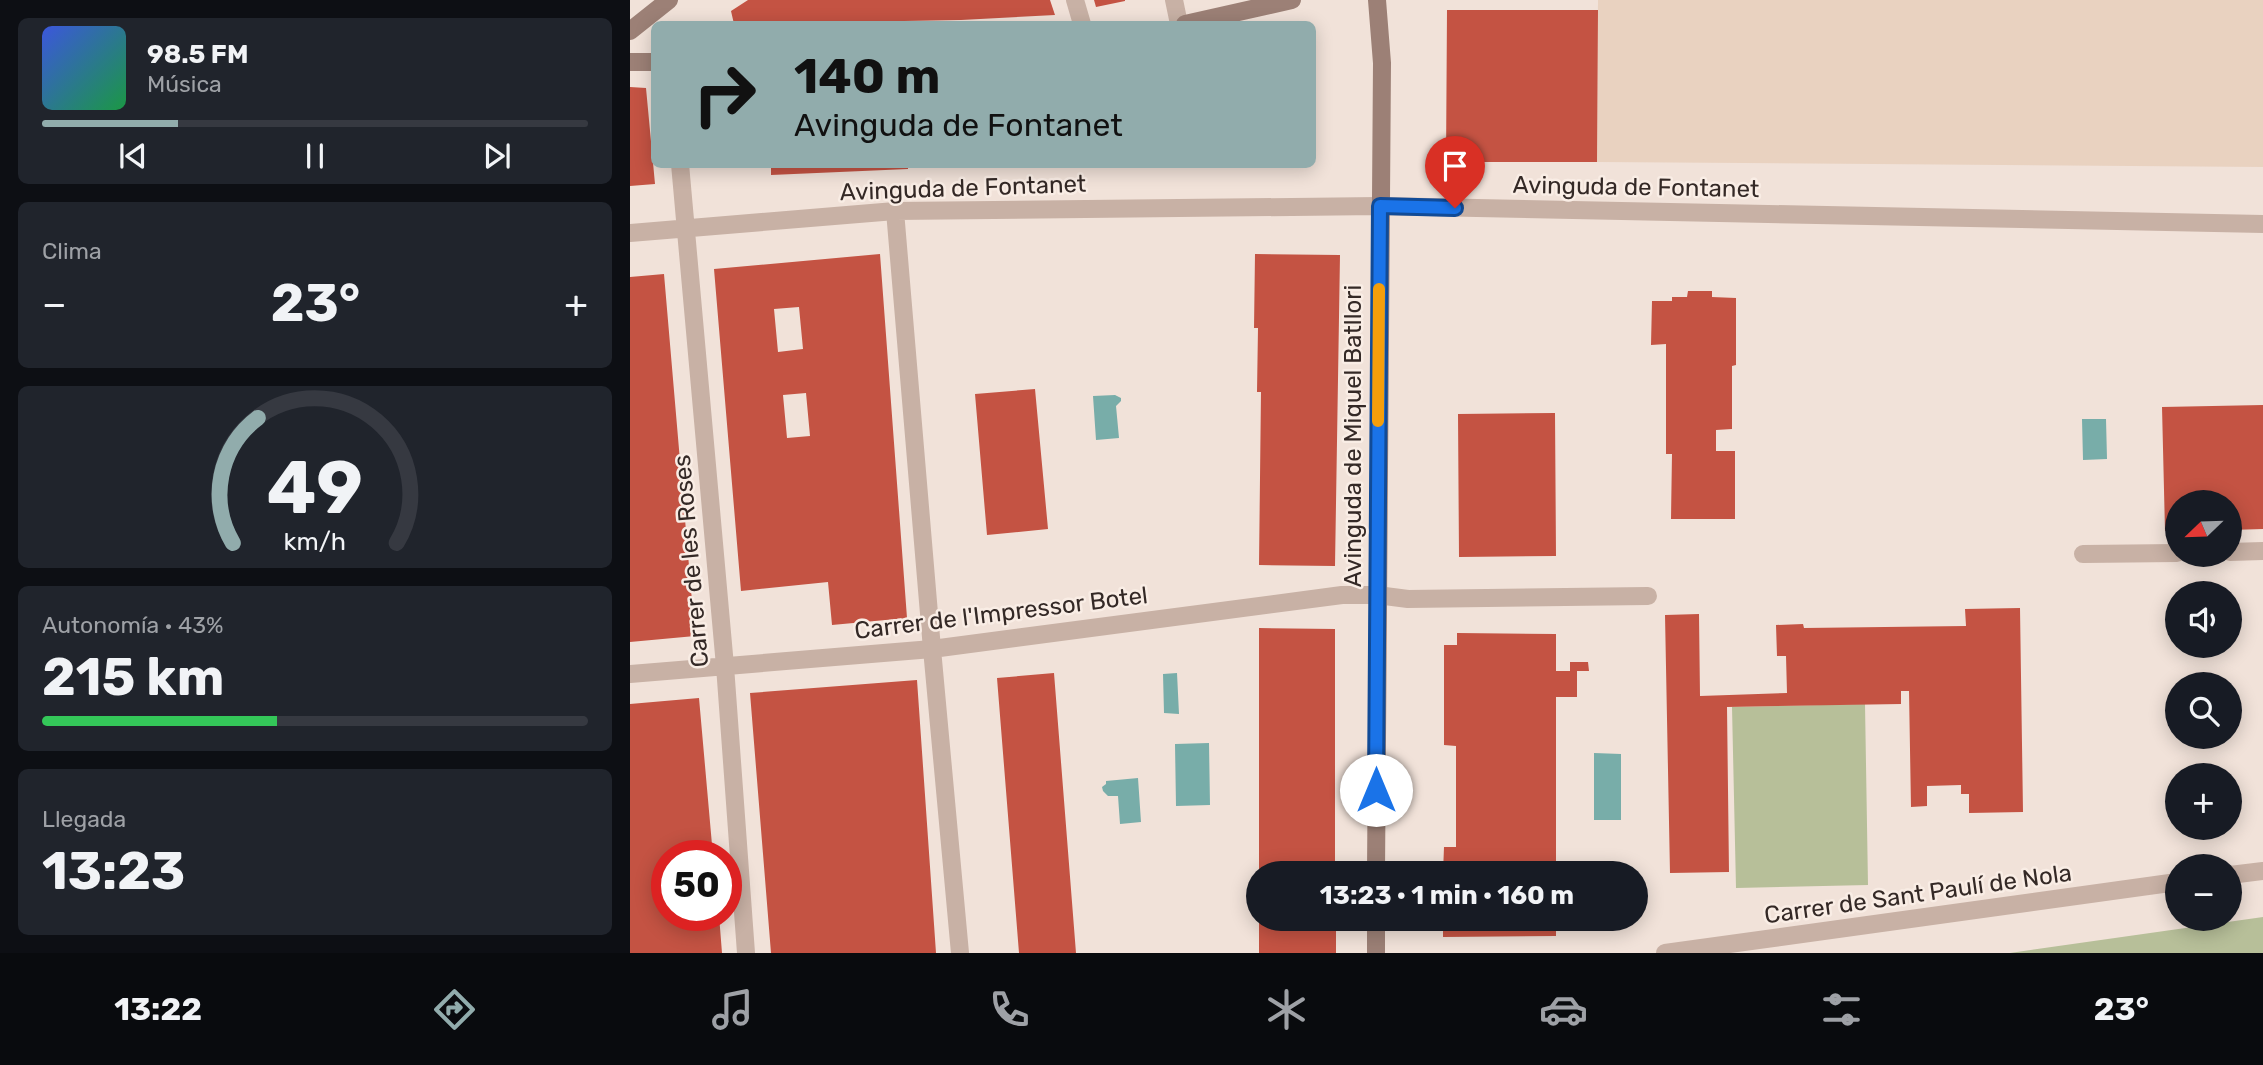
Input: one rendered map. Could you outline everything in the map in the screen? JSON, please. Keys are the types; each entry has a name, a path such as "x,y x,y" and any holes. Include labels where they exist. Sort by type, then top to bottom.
{"main road":[{"path":"630,31 668,0"},
{"path":"1198,21 1292,0"},
{"name":"Avinguda de Miquel Batllori","path":"1376,861 1381,63 1377,0"},
{"path":"630,62 651,62"},
{"path":"1376,931 1376,953"}],"street":[{"path":"1075,0 1081,21"},
{"path":"1174,0 1178,21"},
{"name":"Carrer de les Roses","path":"680,168 726,666 746,953"},
{"name":"Avinguda de Fontanet","path":"630,233 895,211 1380,206 2263,224"},
{"path":"895,211 960,953"},
{"path":"2242,552 2263,551"},
{"path":"2083,554 2165,553"},
{"name":"Carrer de l'Impressor Botel","path":"630,674 932,649 1342,595 1377,595 1408,599 1648,596"},
{"path":"2242,873 2263,870"},
{"name":"Carrer de Sant Paulí de Nola","path":"1665,953 2165,885"}],"green space":[{"path":"1865,704 1868,885 1736,888 1732,707"},
{"path":"2263,917 2263,953 2010,953 2165,931 2242,931 2242,920"}],"shaded area":[{"path":"1598,0 2263,0 2263,167 1597,162"}],"water":[{"path":"1115,395 1121,398 1116,406 1119,438 1096,440 1093,396"},
{"path":"2082,419 2106,419 2107,459 2083,460"},
{"path":"1177,673 1179,714 1164,713 1163,674"},
{"path":"1209,743 1210,805 1176,806 1175,744"},
{"path":"1594,753 1621,754 1621,820 1594,820"},
{"path":"1138,778 1141,822 1120,824 1118,796 1108,796 1102,787 1106,781"}],"building":[{"path":"748,0 1050,0 1055,15 961,20 733,21 731,11"},
{"path":"1094,0 1125,0 1125,1 1096,7"},
{"path":"1447,10 1598,10 1597,162 1446,162"},
{"path":"630,87 646,88 651,168 654,168 655,184 630,186"},
{"path":"771,168 908,168 908,169 771,175"},
{"path":"880,254 907,618 832,625 828,582 741,591 714,269","holes":["799,307 803,349 778,352 774,309","806,393 810,436 787,438 783,395"]},
{"path":"1255,254 1340,255 1335,566 1259,565 1261,392 1257,392 1258,328 1254,328"},
{"path":"664,274 695,636 630,642 630,277"},
{"path":"1688,291 1712,291 1712,297 1736,298 1732,429 1716,430 1716,451 1735,451 1735,519 1671,519 1672,454 1666,454 1666,344 1651,345 1652,301 1672,301 1672,297 1687,297"},
{"path":"1035,389 1048,529 987,535 975,394"},
{"path":"2263,405 2263,529 2242,530 2242,490 2165,490 2165,531 2162,407"},
{"path":"1555,413 1556,556 1459,557 1458,414"},
{"path":"2020,608 2023,812 1969,813 1969,794 1961,794 1961,785 1927,786 1927,806 1911,807 1909,691 1901,691 1901,704 1727,707 1729,872 1670,873 1665,615 1699,614 1700,696 1787,693 1786,656 1777,656 1776,625 1803,624 1804,628 1966,626 1965,609"},
{"path":"1259,628 1335,629 1335,861 1259,861"},
{"path":"1457,633 1556,634 1556,671 1570,671 1570,662 1588,662 1589,671 1577,671 1577,697 1556,697 1556,861 1443,861 1444,847 1456,847 1456,746 1444,745 1444,645 1457,645"},
{"path":"1054,673 1076,953 1019,953 997,678"},
{"path":"917,680 936,953 771,953 750,693"},
{"path":"699,698 712,840 651,840 651,931 720,931 722,953 630,953 630,704"},
{"path":"1259,931 1336,931 1336,953 1259,953"},
{"path":"1443,931 1556,931 1556,936 1443,937"}],"slow traffic":[{"path":"1378,421 1379,289"}],"route":[{"path":"1376,790 1380,206 1455,208"}]}
